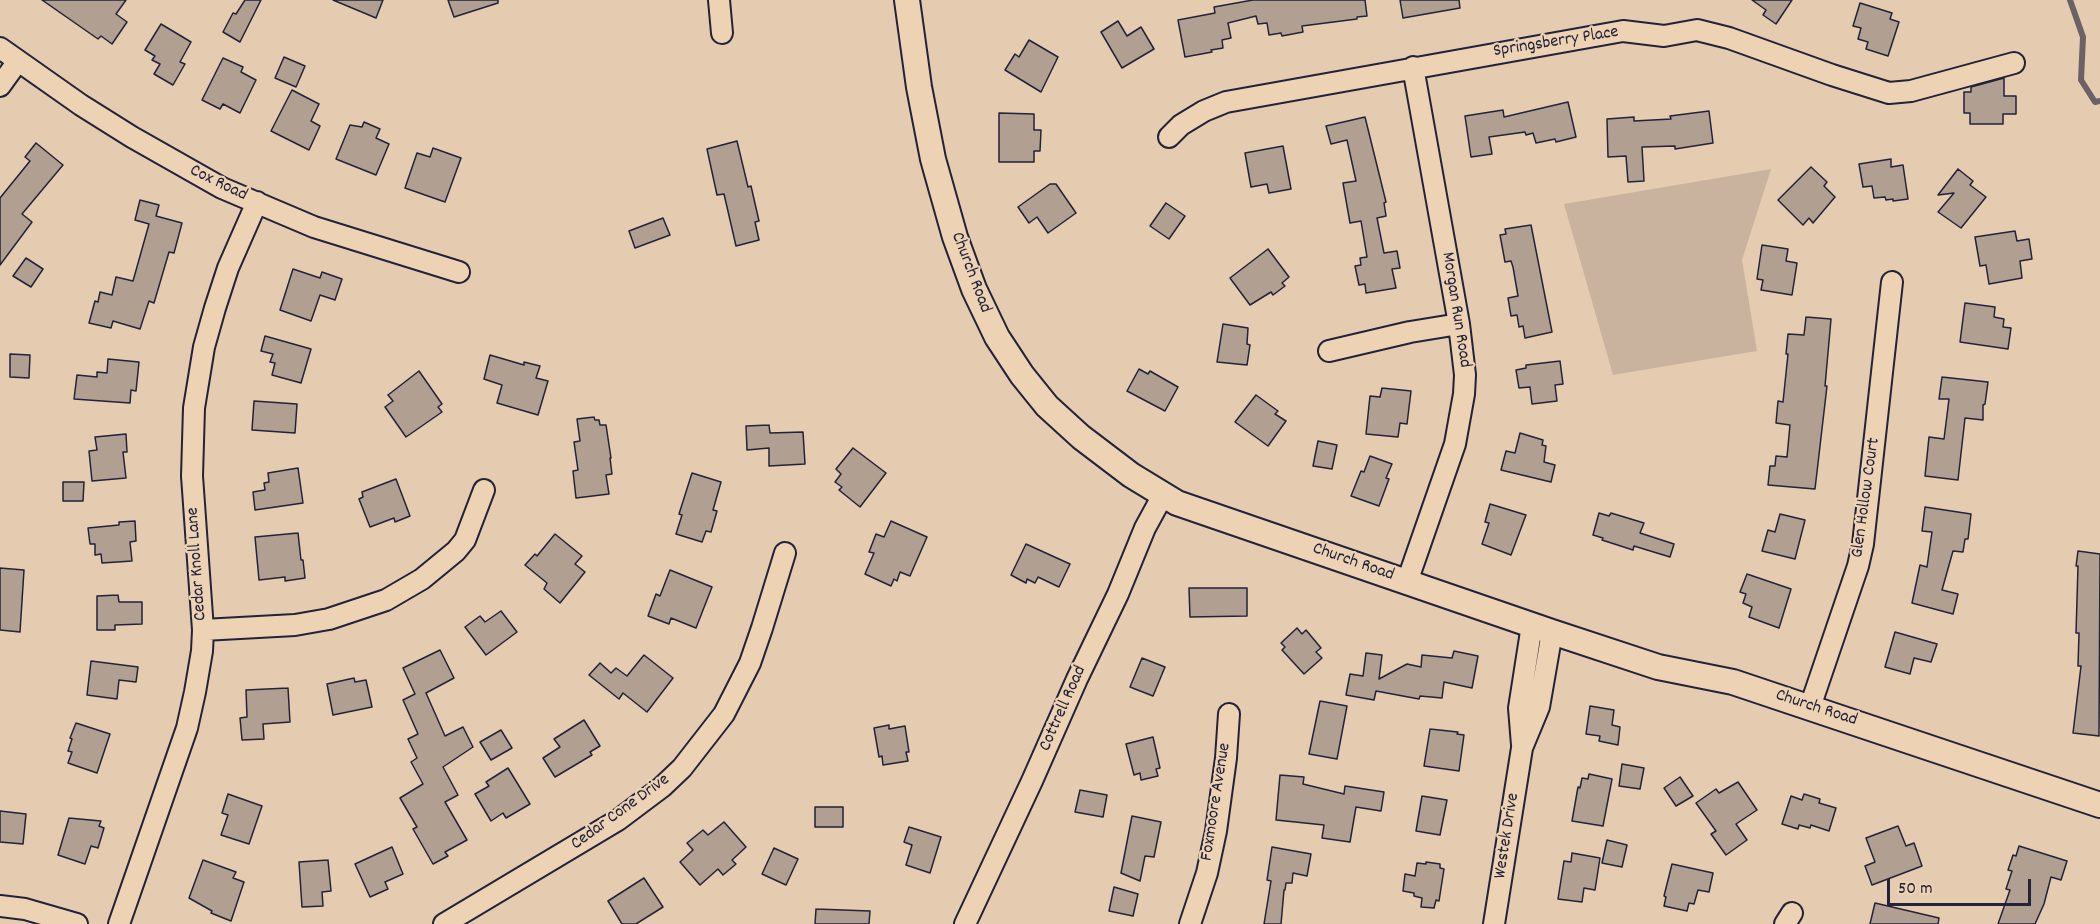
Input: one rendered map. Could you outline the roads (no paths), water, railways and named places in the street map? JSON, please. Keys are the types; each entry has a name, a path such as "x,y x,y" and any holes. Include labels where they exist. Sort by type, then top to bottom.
{"main road":[{"name":"Church Road","path":"907,0 919,87 933,159 959,248 974,289 997,337 1022,375 1047,406 1081,437 1131,475 1177,503 1542,628 1658,667 1733,682 2100,805"}],"street":[{"path":"719,0 722,33"},
{"name":"Springsberry Place","path":"1169,137 1181,125 1226,102 1606,32 1623,31 1664,36 1697,30 1729,38 1890,93 1911,91 2014,63"},
{"name":"Cox Road","path":"0,48 81,105 196,174 314,227 459,272"},
{"path":"0,86 18,61"},
{"name":"Morgan Run Road","path":"1407,582 1455,444 1466,375 1413,67"},
{"name":"Cedar Knoll Lane","path":"118,924 187,728 202,651 203,630 192,476 194,408 204,347 215,308 228,268 257,202"},
{"name":"Glen Hollow Court","path":"1810,707 1858,566 1863,544 1892,282"},
{"path":"1329,351 1410,332 1459,324"},
{"path":"203,630 295,625 329,619 386,600 422,579 456,551 465,540 484,490"},
{"name":"Cottrell Road","path":"965,924 1118,594 1145,528 1163,495"},
{"name":"Cedar Cone Drive","path":"444,924 618,820 662,787 682,768 724,714 750,663 785,553"},
{"name":"Westek Drive","path":"1494,924 1522,748 1519,708 1542,628"},
{"name":"Foxmoore Avenue","path":"1190,924 1207,873 1216,831 1226,758 1229,714"},
{"path":"0,906 25,909 77,924"}],"waterway":[{"path":"2070,0 2083,37 2081,80 2095,102 2100,101"}]}
